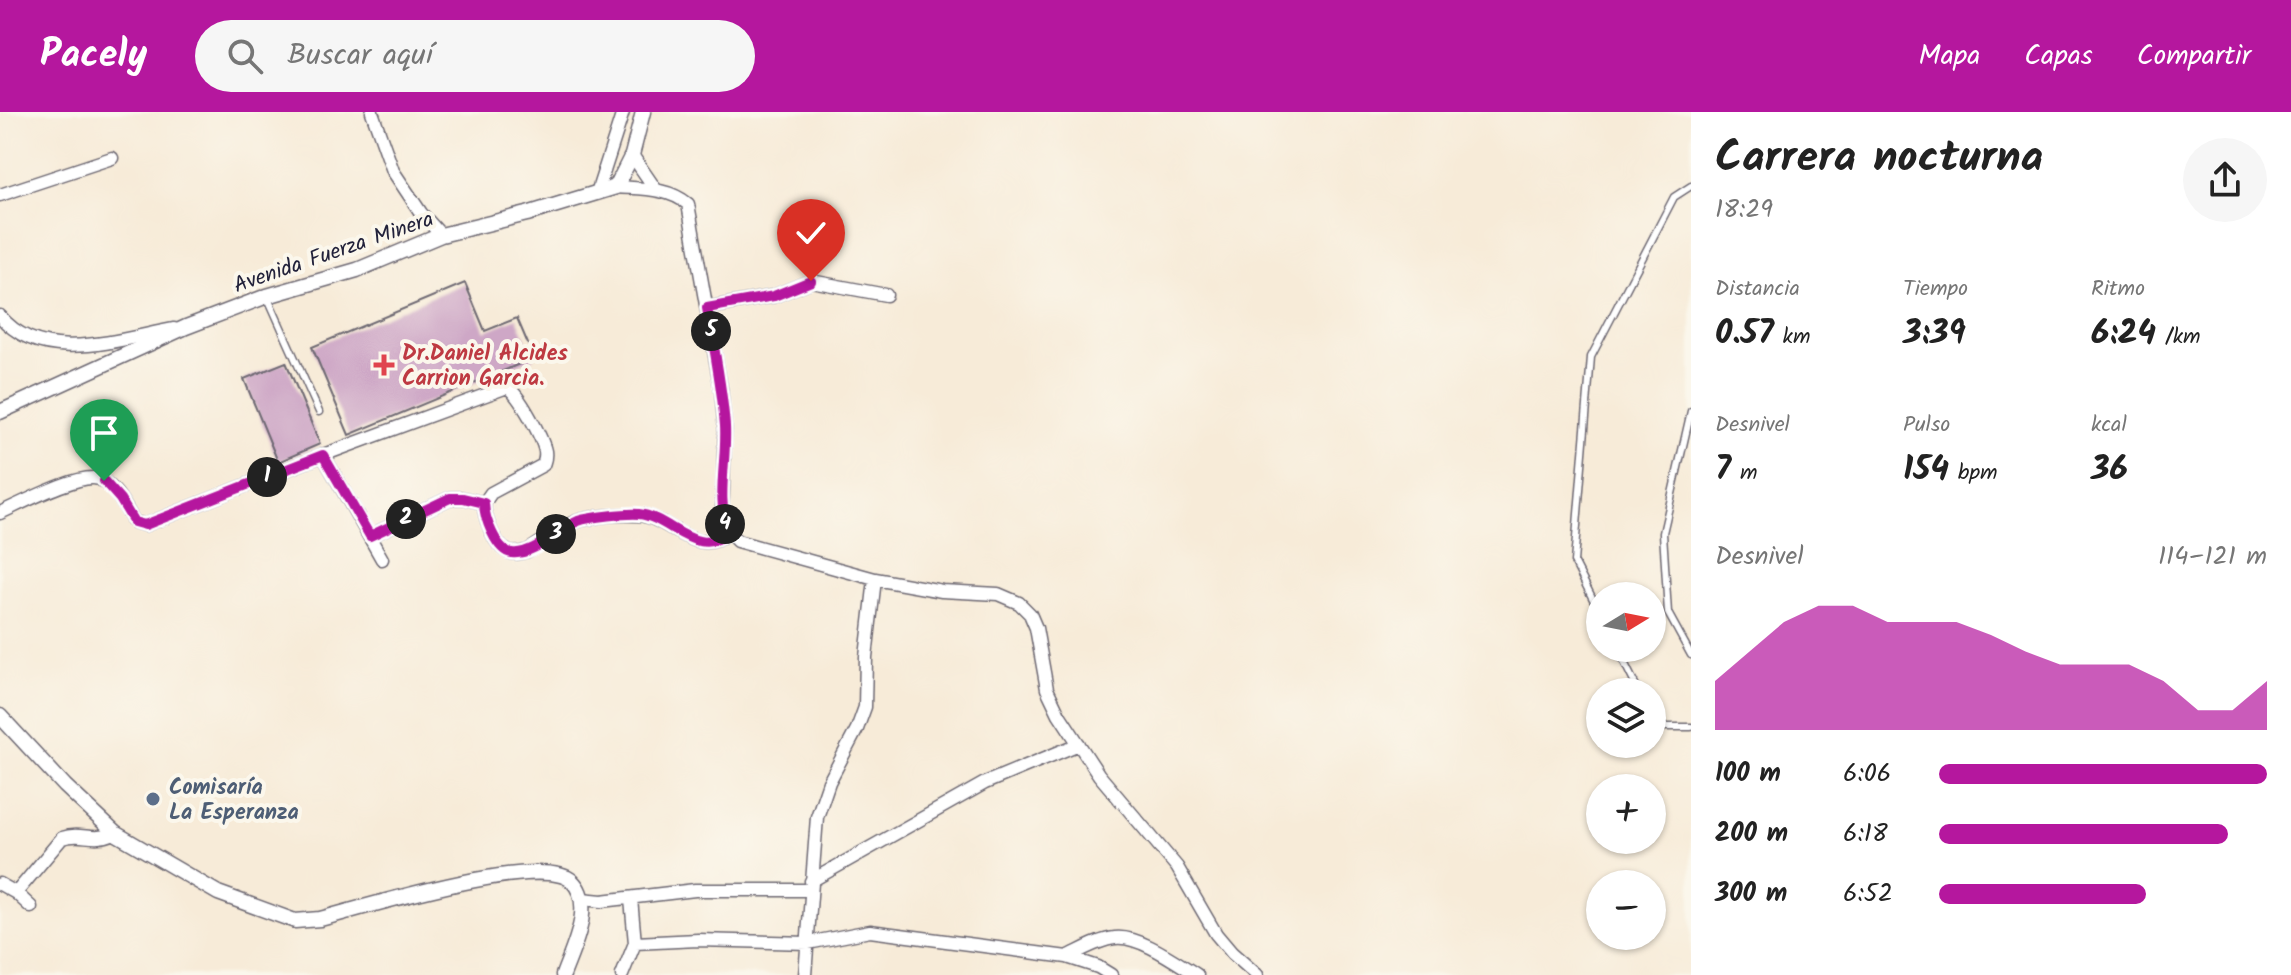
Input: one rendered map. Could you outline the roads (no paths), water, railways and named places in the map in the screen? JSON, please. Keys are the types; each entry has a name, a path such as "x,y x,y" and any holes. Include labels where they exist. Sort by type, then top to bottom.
{"street":[{"path":"372,112 393,171 421,213 441,235"},
{"path":"597,193 623,112"},
{"path":"643,112 632,155 616,187 656,190 679,196 688,204 721,389 725,429 722,517 728,532 737,541 875,579 942,591 998,594 1019,603 1030,614 1036,628 1047,689 1079,744 1099,775 1177,867 1216,934 1257,975"},
{"path":"632,155 656,190"},
{"path":"0,195 112,158"},
{"name":"Avenida Fuerza Minera","path":"0,412 186,327 267,296 357,270 441,235 616,187"},
{"path":"707,308 774,296 811,281 886,295"},
{"path":"0,316 25,337 50,345 83,345 186,327"},
{"path":"0,513 82,478 97,478 104,481 120,499 134,522 145,525 507,387 518,397 545,449 545,460 543,465 491,493 484,503 500,546 511,553 527,551 580,520 641,514 697,540 711,543 728,532"},
{"path":"323,455 382,559"},
{"path":"370,536 450,498 484,503"},
{"path":"805,975 817,817 829,782 865,707 866,657 875,579"},
{"path":"0,716 65,786 115,833 218,893 295,921 320,919 479,879 521,872 557,874 572,881 582,899 576,938 563,975"},
{"path":"582,899 602,901 695,890 810,886 985,783 1079,744"},
{"path":"16,893 62,838 74,835 99,839 115,833"},
{"path":"0,884 31,907"},
{"path":"622,975 635,943 631,899"},
{"path":"635,943 698,940 808,943 870,931 1067,957 1098,967 1111,975"},
{"path":"1067,957 1105,940 1127,938 1163,954 1197,975"}],"lane":[{"path":"1586,586 1574,562 1591,357 1674,197 1691,186"},
{"path":"267,296 319,412"},
{"path":"1691,411 1663,533 1668,613 1691,655"},
{"path":"1666,727 1691,727"}],"place":[{"name":"Dr.Daniel Alcides Carrion Garcia.","path":"384,365"},
{"name":"Comisaría La Esperanza","path":"153,799"}]}
